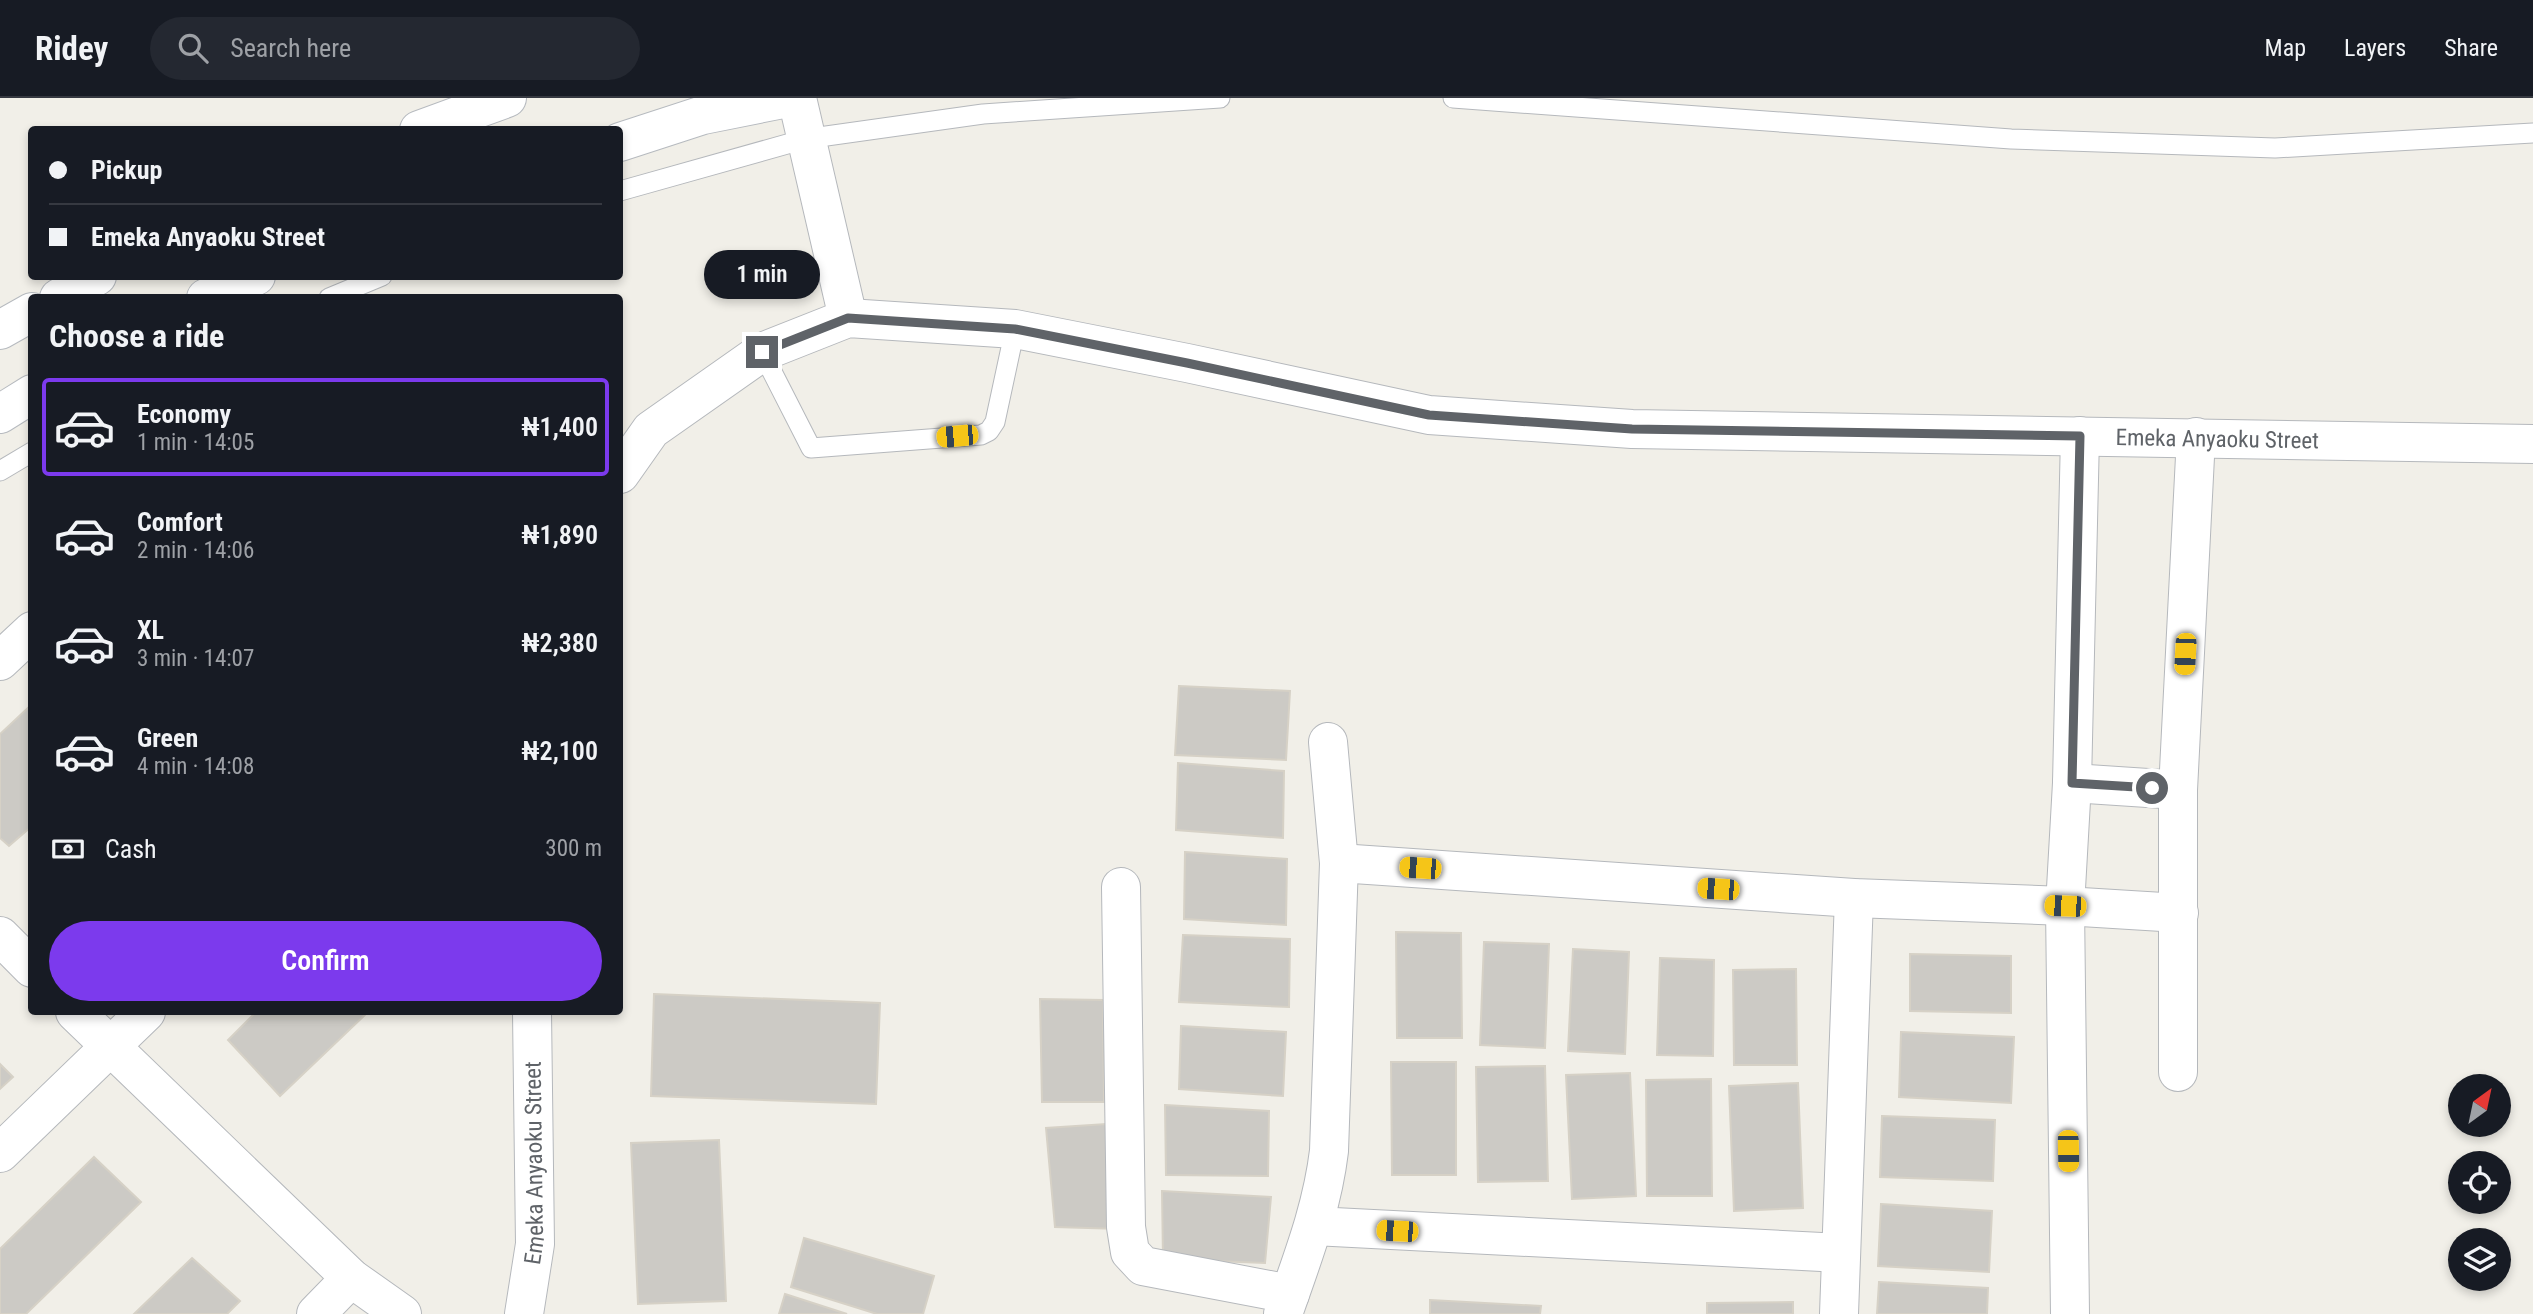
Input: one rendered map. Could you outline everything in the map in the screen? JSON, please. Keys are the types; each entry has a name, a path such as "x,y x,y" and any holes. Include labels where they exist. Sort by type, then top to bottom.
{"street":[{"path":"430,126 507,98"},
{"path":"623,141 703,116 788,98"},
{"path":"797,98 848,318"},
{"path":"66,294 90,280"},
{"path":"215,294 247,280"},
{"path":"0,330 28,314"},
{"name":"Emeka Anyaoku Street","path":"623,470 651,430 762,352 848,318 1015,329 1429,415 1632,429 2533,444"},
{"path":"0,414 28,396"},
{"path":"2070,1314 2065,906 2072,783 2080,436"},
{"path":"2178,1072 2178,790 2196,437"},
{"path":"0,662 28,635"},
{"path":"1121,887 1126,1227 1130,1252 1143,1266 1286,1304 1325,1188 1329,1151 1339,863 1328,742"},
{"path":"2072,783 2178,790"},
{"path":"1339,863 1854,898 2179,913"},
{"path":"1839,1314 1854,898"},
{"path":"0,936 28,964"},
{"path":"78,1015 351,1278 401,1314"},
{"path":"0,1153 143,1015"},
{"name":"Emeka Anyaoku Street","path":"524,1314 535,1244 532,1015"},
{"path":"1314,1226 1841,1253"},
{"path":"316,1314 351,1278"}],"lane":[{"path":"623,190 805,139 983,114 1220,98"},
{"path":"1453,98 2011,139 2275,148 2533,133"},
{"path":"339,294 372,280"},
{"path":"762,352 811,448 981,435 989,431 995,422 1015,329"},
{"path":"0,471 28,454"}],"building":[{"path":"1179,686 1290,691 1286,760 1175,755"},
{"path":"28,708 28,829 9,846 0,838 0,734"},
{"path":"1178,763 1284,771 1283,838 1176,830"},
{"path":"1185,852 1287,859 1286,925 1184,919"},
{"path":"1396,932 1461,933 1462,1038 1397,1038"},
{"path":"1183,935 1290,939 1289,1007 1179,1002"},
{"path":"1484,942 1549,944 1545,1048 1480,1045"},
{"path":"1573,949 1629,952 1625,1054 1568,1051"},
{"path":"1910,954 2011,956 2011,1013 1910,1011"},
{"path":"1660,958 1714,960 1713,1056 1657,1055"},
{"path":"1796,969 1797,1065 1734,1065 1733,970"},
{"path":"654,994 880,1003 876,1104 651,1096"},
{"path":"1040,999 1103,1000 1104,1102 1042,1102"},
{"path":"253,1015 365,1015 280,1096 228,1040"},
{"path":"1181,1026 1286,1032 1283,1096 1179,1089"},
{"path":"1901,1032 2014,1037 2011,1103 1899,1097"},
{"path":"1391,1062 1456,1062 1456,1175 1392,1175"},
{"path":"0,1064 13,1077 0,1089"},
{"path":"1545,1066 1548,1181 1478,1182 1476,1067"},
{"path":"1630,1073 1636,1196 1572,1199 1566,1075"},
{"path":"1711,1079 1712,1196 1647,1196 1646,1080"},
{"path":"1798,1083 1803,1208 1734,1211 1729,1086"},
{"path":"1165,1105 1269,1111 1268,1176 1166,1175"},
{"path":"1882,1116 1995,1120 1993,1181 1880,1177"},
{"path":"1106,1124 1120,1229 1055,1227 1046,1128"},
{"path":"719,1140 726,1301 638,1304 631,1143"},
{"path":"94,1157 141,1202 26,1314 0,1314 0,1249"},
{"path":"1162,1191 1271,1197 1265,1263 1163,1259"},
{"path":"1881,1204 1992,1211 1989,1272 1878,1266"},
{"path":"804,1238 934,1276 923,1314 877,1314 791,1287"},
{"path":"192,1258 240,1301 227,1314 134,1314"},
{"path":"1879,1282 1988,1288 1987,1314 1877,1314"},
{"path":"785,1294 847,1314 779,1314"},
{"path":"1430,1300 1541,1306 1540,1314 1430,1314"},
{"path":"1793,1302 1793,1314 1707,1314 1707,1303"}],"route":[{"path":"762,352 848,318 1015,329 1429,415 1632,429 2080,436 2072,783 2152,788"}]}
